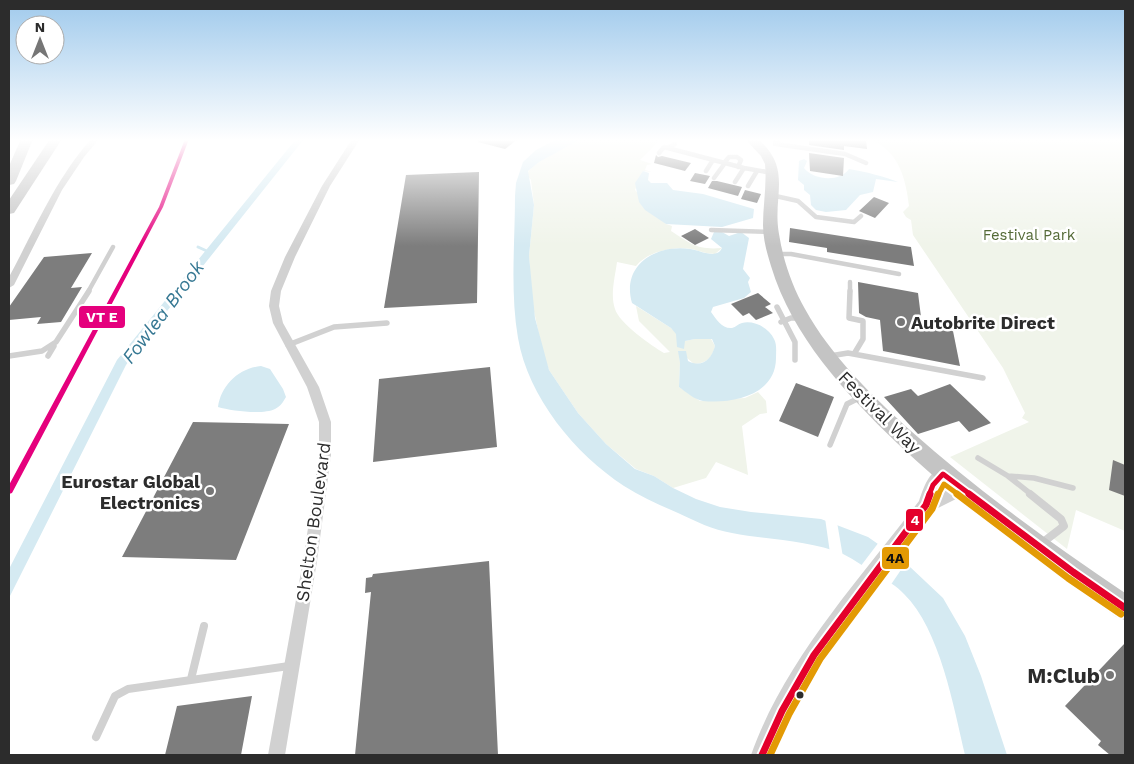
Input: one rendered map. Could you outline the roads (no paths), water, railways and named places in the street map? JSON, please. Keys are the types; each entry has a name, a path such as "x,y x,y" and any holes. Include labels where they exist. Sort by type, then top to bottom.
{"highway":[{"path":"9,210 32,175"}],"main road":[{"name":"Festival Way","path":"766,175 771,195 771,232 775,254 789,293 802,318 827,356 861,396 944,474 1038,546 1125,608"}],"street":[{"path":"9,285 67,175"},
{"name":"Shelton Boulevard","path":"276,755 325,455 325,422 313,387 288,345 278,323 274,306 276,292 290,258 332,175"},
{"path":"762,755 782,711 814,655 926,506 933,485 944,474"},
{"path":"926,506 962,488"}],"lane":[{"path":"714,178 716,175"},
{"path":"734,182 739,175"},
{"path":"748,186 762,175"},
{"path":"771,195 798,201 813,216 854,222 861,216"},
{"path":"711,230 771,232"},
{"path":"48,356 86,297 113,247"},
{"path":"775,254 791,254 900,274"},
{"path":"850,282 849,318 863,321 863,339 859,349 854,354"},
{"path":"776,307 782,322 795,342 795,360"},
{"path":"782,322 802,318"},
{"path":"288,345 334,327 387,323"},
{"path":"9,356 42,351 56,342"},
{"path":"827,356 854,354 983,378"},
{"path":"830,445 847,404 861,396"},
{"path":"978,458 1008,476 1057,514 1064,526 1038,546"},
{"path":"1008,476 1034,478 1073,488"},
{"path":"191,680 204,626"},
{"path":"96,737 115,696 128,689 292,666"}],"water":[{"name":"Fowlea Brook","path":"267,175 276,175 126,365 9,598 9,569 117,360"},
{"path":"519,175 529,175 534,205 529,256 535,318 549,370 578,413 606,444 635,469 654,476 696,499 720,507 751,512 821,519 868,537 908,565 943,598 965,636 981,676 1007,755 965,755 944,670 936,648 917,609 895,586 847,556 830,549 725,532 651,501 624,486 606,473 572,441 556,422 532,382 523,360 518,338 514,303 516,183"},
{"path":"641,175 649,175 648,180 651,183 667,183 673,190 703,194 754,209 753,218 722,227 666,224 645,210 639,202 635,183"},
{"path":"798,175 834,178 842,175 876,175 898,182 876,179 873,192 860,195 846,210 826,212 816,210 811,205 810,195 804,190 804,185 798,180"},
{"path":"714,232 722,232 729,236 741,232 749,238 743,269 750,278 748,282 751,292 744,298 713,307 711,312 720,323 728,328 747,322 761,326 772,335 776,346 774,371 769,381 761,389 739,398 715,402 697,399 679,387 680,363 678,351 686,351 688,361 698,364 702,363 708,359 713,351 715,346 712,339 685,341 684,349 677,347 676,334 671,328 632,303 630,290 632,278 637,268 644,260 654,254 677,248 710,254 719,252 722,248 711,239"},
{"path":"261,366 270,369 283,389 286,397 280,405 275,409 263,412 239,411 218,407 223,392 232,379 245,370"}],"waterway":[{"path":"198,247 209,252"}],"place":[{"name":"Autobrite Direct","path":"901,322"},
{"name":"Eurostar Global Electronics","path":"210,491"},
{"name":"M:Club","path":"1110,675"}],"park label":[{"name":"Festival Park","path":"1029,235"}]}
